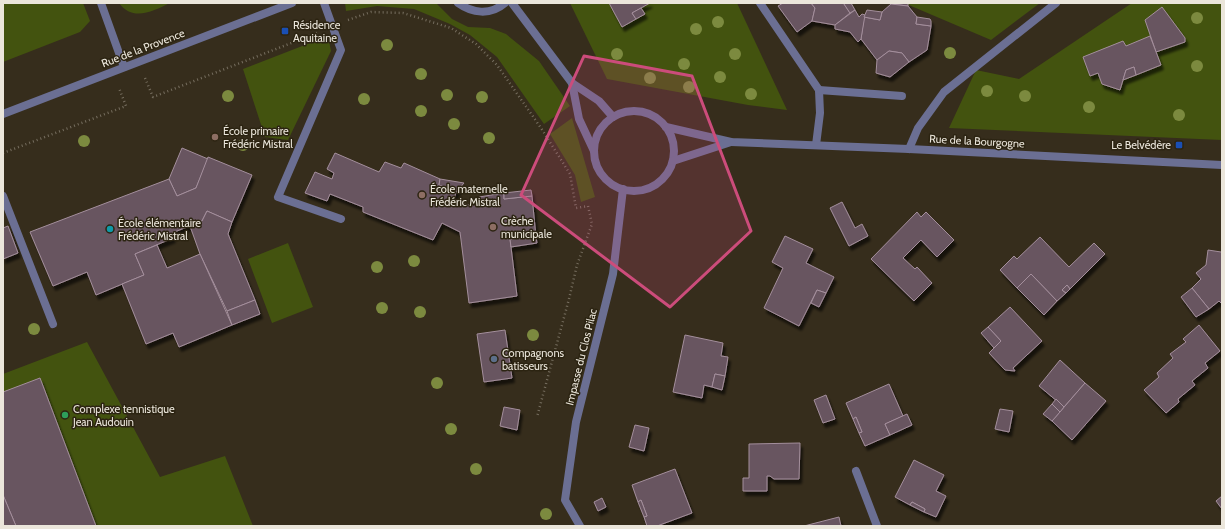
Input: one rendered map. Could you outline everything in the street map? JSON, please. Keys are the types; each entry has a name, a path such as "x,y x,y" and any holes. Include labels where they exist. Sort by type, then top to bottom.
{"street":[{"path":"100,3 124,67"},
{"name":"Rue de la Provence","path":"3,114 292,3"},
{"path":"324,3 341,50 278,197 341,219"},
{"path":"458,3 467,9 479,12 490,11 505,3"},
{"path":"512,3 572,84 599,101 613,117"},
{"path":"760,3 819,90 820,114 816,145"},
{"path":"909,149 918,128 944,92 1056,3"},
{"path":"572,84 579,119 594,151"},
{"path":"819,90 902,96"},
{"path":"636,111 647,113 658,119 666,127 672,138 674,149 673,161 665,177 651,188 639,191 615,187 599,171 595,162 594,151 596,138 603,126 613,117 624,112 636,111"},
{"name":"Rue de la Bourgogne","path":"666,127 731,142 909,149 1222,165"},
{"name":"Rue de la Bourgogne","path":"673,161 731,142"},
{"name":"Impasse du Clos Pilac","path":"580,526 565,500 576,422 613,274 623,189"},
{"path":"3,196 52,324"},
{"path":"856,471 876,526"}],"path":[{"path":"138,80 145,77 153,97 371,12 403,13 451,28 476,44 497,65 541,128 570,174 576,208 588,206 592,224 577,265 537,417"},
{"path":"3,153 126,106 119,88 125,85"}],"highlighted area":[{"path":"584,56 692,76 751,231 670,307 521,195"}],"green space":[{"path":"3,3 83,3 90,21 80,32 3,62"},
{"path":"119,3 170,3 150,12 137,13 130,12"},
{"path":"345,3 436,3 452,19 468,27 490,28 506,34 539,61 570,106 544,124 497,57 470,35 450,24 414,9 377,6 346,11"},
{"path":"570,3 737,3 787,110 748,105 607,79"},
{"path":"904,3 1040,3 991,40"},
{"path":"1132,3 1222,3 1222,140 949,128 976,70 1019,79"},
{"path":"328,36 331,51 288,140 265,137 243,69"},
{"path":"572,118 595,197 581,202 575,175 550,134"},
{"path":"288,243 313,307 272,323 248,259"},
{"name":"Complexe tennistique Jean Audouin","path":"87,342 160,477 225,456 253,526 3,526 3,374"}],"building":[{"path":"609,3 650,3 632,13 636,19 622,27"},
{"path":"783,3 811,3 815,8 812,21 797,32 778,6"},
{"path":"811,3 845,3 844,4 850,13 835,25 812,21 815,8"},
{"path":"851,3 855,10 850,13 844,4"},
{"path":"908,3 908,6 891,4"},
{"path":"891,4 908,6 917,17 916,24 931,26 927,50 909,62 902,53 889,51 877,60 861,39 864,17 880,20 882,12"},
{"path":"1162,7 1185,38 1185,42 1156,52 1145,20"},
{"path":"641,8 645,14 636,19 632,13"},
{"path":"855,10 859,17 862,14 865,15 861,39 858,42 850,32 835,29 835,25"},
{"path":"867,10 882,12 880,20 864,17"},
{"path":"917,17 930,19 931,26 916,24"},
{"path":"1150,36 1161,65 1136,75 1134,67 1126,70 1120,90 1102,84 1098,73 1090,76 1083,57 1123,41 1126,46"},
{"path":"889,51 902,53 909,62 890,77 876,73 877,60"},
{"path":"1134,67 1136,75 1123,80 1126,70"},
{"path":"182,148 208,159 196,188 177,196 169,179"},
{"name":"Crèche municipale","path":"335,153 379,172 385,162 401,168 404,163 440,179 439,185 456,192 454,199 467,205 478,203 479,197 504,193 504,199 532,196 536,237 510,239 517,296 469,303 460,232 442,223 433,240 363,212 363,207 330,194 327,201 305,193 315,172 332,179 334,173 327,169"},
{"name":"École élémentaire Frédéric Mistral","path":"208,157 252,175 232,222 207,211 202,221 172,233 173,238 135,254 144,275 96,295 87,272 53,286 30,232 169,179 177,196 196,188"},
{"path":"440,179 464,183 456,192 439,185"},
{"path":"531,190 532,196 504,199 504,193"},
{"path":"842,202 855,228 862,224 868,236 849,246 830,208"},
{"path":"207,211 232,222 228,234 255,300 227,311 200,254 190,226 202,221"},
{"path":"917,212 921,217 926,212 954,240 937,257 921,240 903,258 915,269 917,267 932,283 914,301 871,259"},
{"path":"8,226 18,253 3,259 3,228"},
{"path":"785,236 813,249 806,263 834,277 826,293 817,290 799,326 764,308 783,268 772,262"},
{"path":"536,237 537,243 511,247 510,239"},
{"path":"1040,237 1069,267 1094,243 1105,254 1070,289 1067,285 1062,290 1066,293 1057,301 1031,274 1017,288 1000,270 1014,256 1017,259"},
{"path":"157,245 167,268 200,254 232,325 179,347 173,333 146,344 122,284 144,275 135,254"},
{"path":"1208,250 1222,251 1222,304 1219,301 1209,309 1192,288 1201,279 1196,273 1206,265"},
{"path":"1031,274 1057,301 1044,315 1017,288"},
{"path":"1067,285 1070,289 1066,293 1062,290"},
{"path":"1192,288 1209,309 1196,317 1181,297"},
{"path":"817,290 826,293 819,307 811,303"},
{"path":"255,300 260,314 232,325 227,311"},
{"path":"1010,307 1042,341 1013,368 1015,371 1005,370 989,353 1001,341 988,327"},
{"path":"1199,325 1220,351 1205,363 1208,368 1192,381 1195,385 1178,399 1179,402 1166,413 1144,390 1159,377 1157,373 1173,358 1170,354 1186,342 1183,339"},
{"path":"988,327 1001,341 994,348 981,333"},
{"path":"505,330 512,378 484,382 477,334"},
{"path":"685,335 723,343 721,356 728,357 725,376 715,374 712,387 704,385 702,398 673,392"},
{"path":"1060,360 1085,383 1064,407 1039,386"},
{"path":"715,374 725,376 722,390 712,387"},
{"path":"40,378 96,526 16,526 3,495 3,392"},
{"path":"1085,383 1106,401 1072,440 1052,421"},
{"path":"889,384 903,416 885,424 890,435 865,446 859,433 862,432 856,417 853,419 846,403"},
{"path":"826,395 835,419 823,423 814,400"},
{"path":"1056,399 1064,407 1060,412 1052,404"},
{"path":"1052,404 1060,412 1052,421 1043,414"},
{"path":"504,407 520,410 517,430 500,426"},
{"path":"1000,409 1013,411 1009,432 995,429"},
{"path":"907,414 912,425 890,435 885,424"},
{"path":"856,417 862,432 859,433 853,419"},
{"path":"635,425 649,428 644,451 629,447"},
{"path":"800,443 799,479 774,479 767,476 767,491 743,491 743,478 749,478 749,444"},
{"path":"914,460 944,475 936,491 946,496 936,517 924,512 925,509 912,502 910,505 895,497"},
{"path":"675,469 692,513 657,526 647,526 644,517 647,516 641,500 638,502 632,485"},
{"path":"3,495 16,526 3,526"},
{"path":"1222,496 1222,509 1216,501"},
{"path":"602,498 606,507 598,511 594,502"},
{"path":"641,500 647,516 644,517 638,502"},
{"path":"912,502 925,509 924,512 910,505"},
{"path":"839,517 841,526 804,526"}],"place":[{"name":"Résidence Aquitaine","path":"285,31"},
{"name":"École primaire Frédéric Mistral","path":"215,137"},
{"name":"Le Belvédère","path":"1179,145"},
{"name":"École maternelle Frédéric Mistral","path":"422,195"},
{"name":"Crèche municipale","path":"493,227"},
{"name":"École élémentaire Frédéric Mistral","path":"110,229"},
{"name":"Compagnons batisseurs","path":"494,359"},
{"name":"Complexe tennistique Jean Audouin","path":"65,415"}]}
